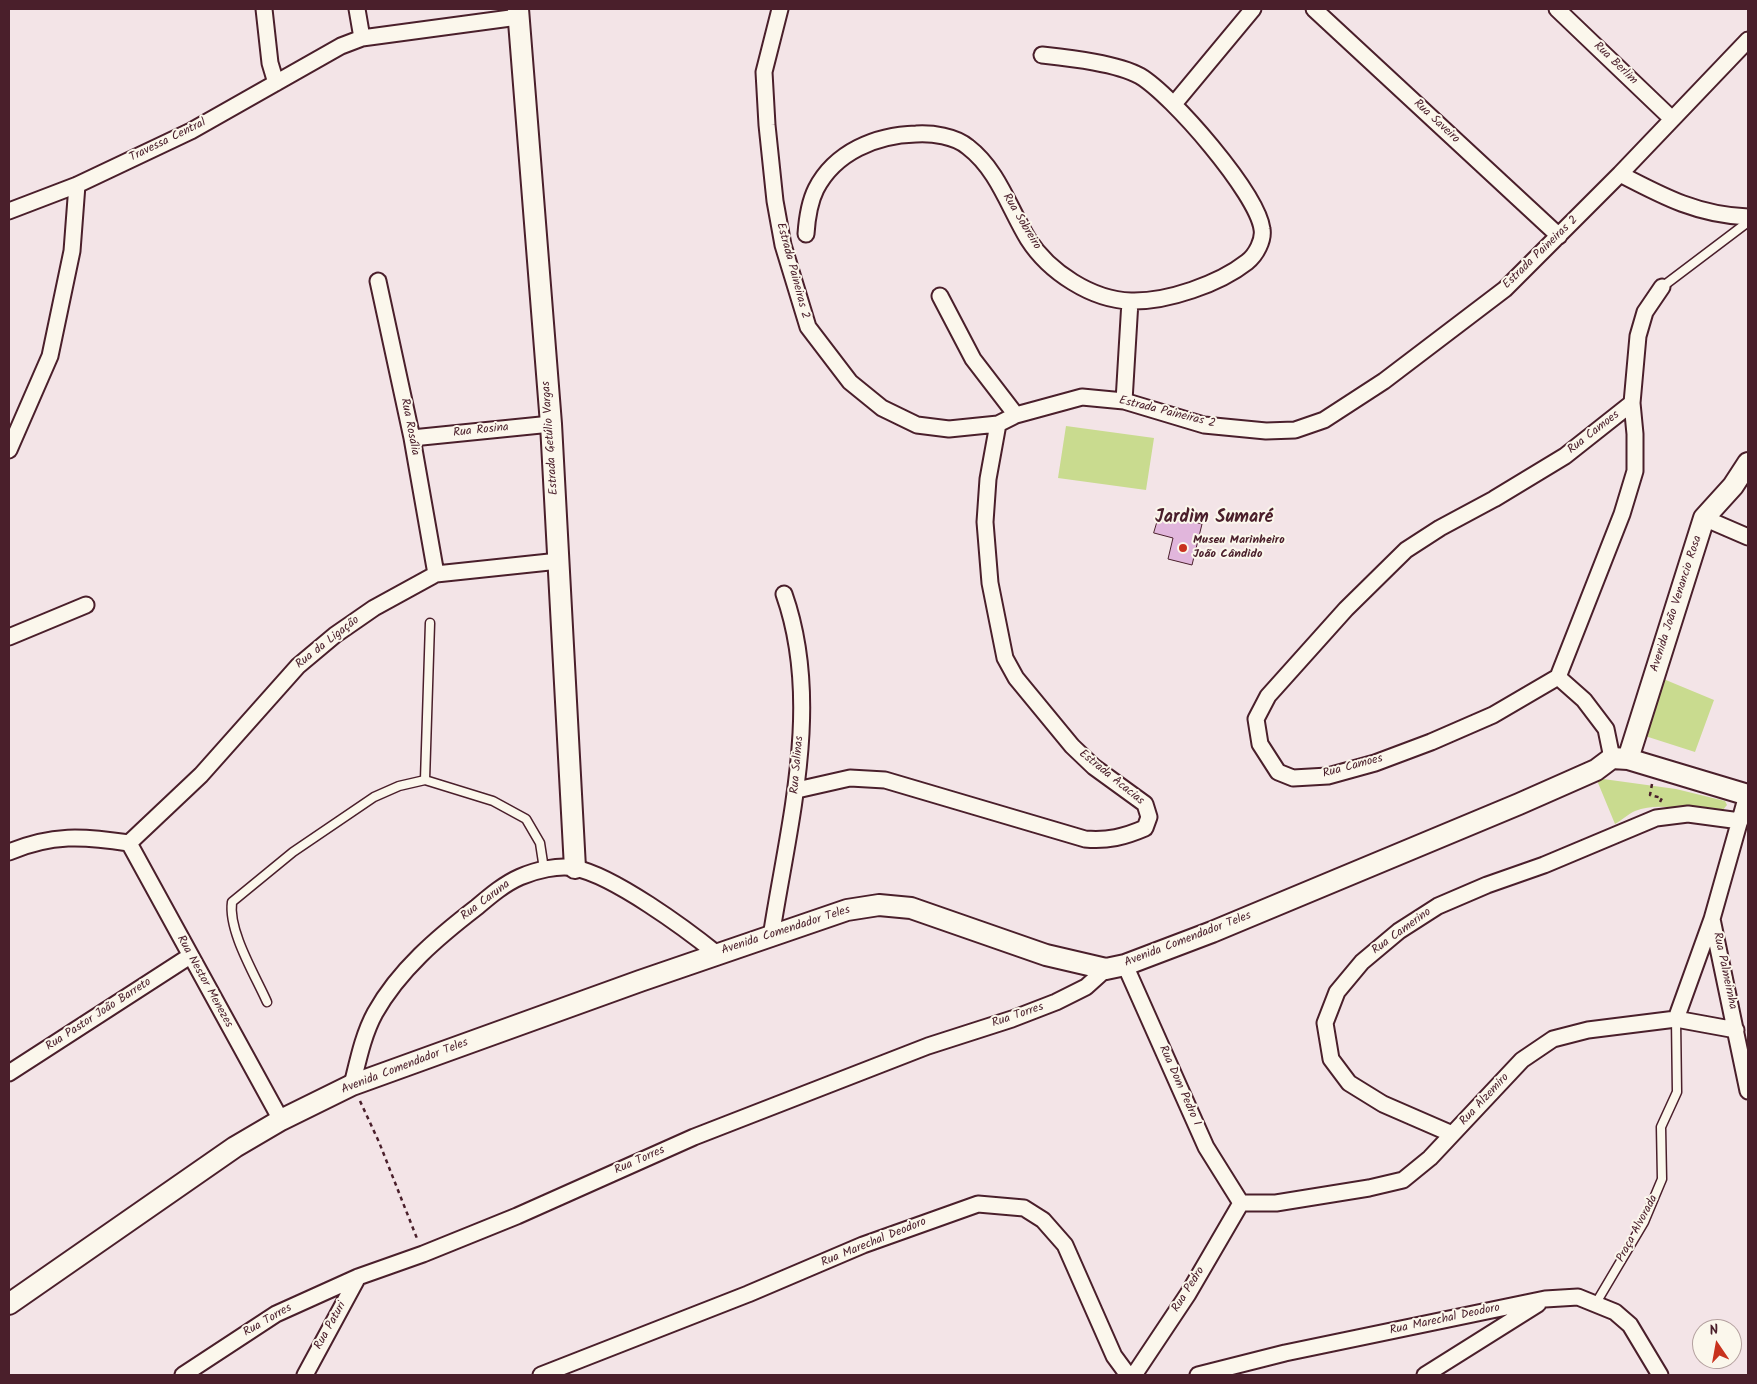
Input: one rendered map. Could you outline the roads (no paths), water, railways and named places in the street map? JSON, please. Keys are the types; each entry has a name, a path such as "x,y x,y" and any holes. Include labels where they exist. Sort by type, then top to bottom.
{"main road":[{"name":"Estrada Getúlio Vargas","path":"518,13 551,424 575,868"},
{"name":"Avenida João Venancio Rosa","path":"1620,758 1704,518 1733,486 1748,463"},
{"path":"1620,758 1748,795"},
{"name":"Avenida Comendador Teles","path":"9,1304 235,1147 281,1120 352,1085 717,954 847,910 880,905 911,908 1046,955 1116,967 1221,928 1519,804 1620,758"}],"street":[{"path":"264,9 270,63 276,83"},
{"path":"356,9 362,38"},
{"name":"Estrada Paineiras 2","path":"780,9 764,72 767,125 775,201 783,245 808,327 850,382 882,408 917,425 949,429 998,424 1016,414 1082,396 1124,400 1204,424 1266,431 1295,430 1324,420 1384,381 1505,289 1620,174 1748,40"},
{"path":"1042,55 1089,60 1138,75 1158,89 1174,104 1253,9"},
{"name":"Rua Saveiro","path":"1314,9 1559,236"},
{"name":"Rua Berlim","path":"1558,9 1672,119"},
{"name":"Travessa Central","path":"9,211 77,185 191,131 341,46 362,38 518,13"},
{"name":"Rua Sobreiro","path":"806,234 810,204 816,188 830,170 854,149 876,139 902,134 933,133 967,145 988,167 1017,216 1028,239 1052,268 1094,293 1130,302 1158,300 1207,285 1248,261 1259,246 1263,232 1258,215 1244,188 1174,104"},
{"path":"1620,174 1677,203 1726,216 1748,217"},
{"path":"9,450 50,356 72,251 77,185"},
{"name":"Rua Rosália","path":"378,281 412,438 436,574"},
{"name":"Rua Camoes","path":"1632,403 1565,456 1494,499 1440,528 1406,550 1346,609 1268,696 1256,719 1260,744 1278,772 1293,778 1328,776 1375,763 1494,715 1558,677 1622,514 1635,471 1636,434 1632,403 1638,336 1645,312 1662,286"},
{"path":"940,296 973,359 1016,414"},
{"path":"1124,400 1130,302"},
{"name":"Rua Rosina","path":"412,438 551,424"},
{"name":"Estrada Acacias","path":"797,790 850,778 868,778 910,786 1085,839 1107,841 1125,837 1145,828 1149,817 1145,804 1094,767 1072,746 1016,678 1005,658 990,583 985,522 988,479 998,424"},
{"path":"1704,518 1748,537"},
{"name":"Rua da Ligação","path":"129,843 201,775 298,666 335,635 374,608 436,574 559,561"},
{"name":"Rua Salinas","path":"771,937 785,846 797,790 802,741 800,672 794,622 784,594"},
{"path":"9,637 86,605"},
{"path":"1558,677 1584,700 1606,730 1620,758"},
{"name":"Rua Palmeirnha","path":"1748,795 1712,919 1748,1091"},
{"name":"Rua Camerino","path":"1452,1134 1383,1104 1349,1083 1331,1059 1325,1023 1337,992 1362,962 1399,931 1438,906 1487,885 1544,865 1656,818 1688,814 1740,821"},
{"path":"9,852 32,843 56,838 89,837 129,843"},
{"name":"Rua Nestor Menezes","path":"129,843 281,1120"},
{"name":"Rua Caruna","path":"352,1085 365,1034 394,985 441,936 498,890 519,877 544,869 575,868 605,879 687,930 717,954"},
{"name":"Praça Alvorada","path":"1676,1019 1712,919"},
{"name":"Rua Pastor João Barreto","path":"9,1073 190,956"},
{"name":"Rua Dom Pedro I","path":"1116,967 1206,1147 1242,1203"},
{"name":"Rua Torres","path":"183,1375 276,1314 358,1277 423,1254 517,1216 694,1137 928,1046 1012,1019 1056,1002 1086,987 1116,967"},
{"name":"Rua Alzemiro","path":"1242,1203 1276,1203 1369,1188 1403,1180 1430,1158 1522,1060 1553,1039 1588,1030 1676,1019 1736,1030"},
{"name":"Rua Pedro","path":"1134,1375 1188,1294 1242,1203"},
{"name":"Rua Marechal Deodoro","path":"541,1375 748,1294 863,1245 978,1204 1024,1208 1043,1220 1054,1232 1065,1245 1114,1356 1128,1375"},
{"name":"Rua Paturi","path":"305,1375 358,1277"},
{"name":"Rua Marechal Deodoro","path":"1198,1375 1285,1353 1545,1299 1578,1298 1596,1303 1615,1312 1630,1325 1660,1375"},
{"path":"1426,1375 1545,1299"}],"lane":[{"name":"Rua Camoes","path":"1662,286 1748,222"},
{"path":"425,780 430,623"},
{"path":"267,1002 245,955 231,914 232,902 293,852 374,797 399,786 425,780 493,801 526,819 540,844 544,869"},
{"name":"Praça Alvorada","path":"1596,1303 1644,1222 1662,1179 1661,1127 1677,1092 1676,1019"}],"place":[{"name":"Museu Marinheiro João Cândido","path":"1183,548"}],"district":[{"name":"Jardim Sumaré","path":"1214,519"}]}
